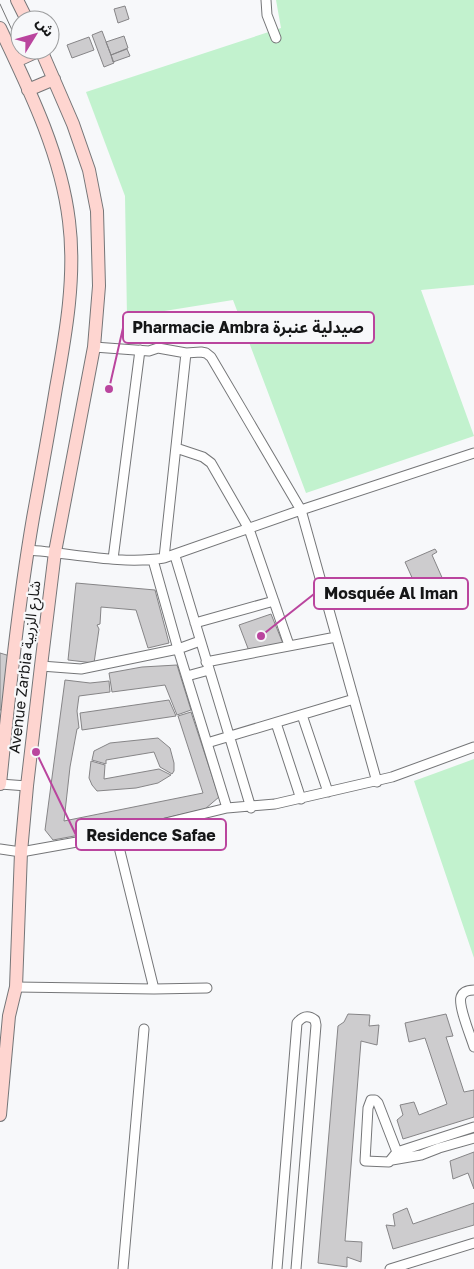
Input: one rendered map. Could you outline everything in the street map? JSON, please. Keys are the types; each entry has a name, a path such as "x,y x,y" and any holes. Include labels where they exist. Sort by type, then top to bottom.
{"main road":[{"name":"Avenue Zarbia شارع الزربية","path":"0,28 16,61 56,159 69,222 71,248 65,338 28,550 0,784"},
{"name":"Avenue Zarbia شارع الزربية","path":"0,1114 4,1016 16,987 27,786 41,666 55,552 94,346 99,286 99,236 94,192 80,143 45,60"},
{"path":"28,90 54,79"}],"street":[{"path":"266,0 267,14 276,38"},
{"path":"94,346 140,350 158,348 186,353 201,352 211,357 301,510 378,782"},
{"path":"113,559 140,350"},
{"path":"164,558 186,353"},
{"path":"176,448 204,457 211,462 249,528 289,645"},
{"path":"28,550 113,559 153,560 175,556 301,510 474,453"},
{"path":"175,556 251,808"},
{"path":"153,560 226,808"},
{"path":"195,623 274,600"},
{"path":"188,676 208,666 289,645 336,637"},
{"path":"41,666 81,669 178,649 200,641"},
{"path":"207,743 354,699"},
{"path":"302,714 328,792"},
{"path":"276,723 300,799"},
{"path":"0,849 22,852 116,835 226,808 251,808 300,799 378,782 474,748"},
{"path":"0,784 27,786"},
{"path":"116,835 154,989"},
{"path":"16,987 207,988"},
{"path":"474,990 468,990 463,994 460,1001 474,1047"},
{"path":"277,1269 297,1023 302,1017 306,1016 315,1020 316,1025 296,1269"},
{"path":"123,1269 144,1029"},
{"path":"397,1152 378,1103 375,1100 371,1100 368,1108 365,1161 384,1163 421,1156 439,1148 474,1138"},
{"path":"392,1160 397,1152 474,1127"},
{"path":"390,1269 474,1243"}],"green space":[{"path":"276,0 474,0 474,285 421,290 474,436 306,493 233,300 127,317 125,196 86,92 281,28"},
{"path":"474,759 474,958 414,781"}],"building":[{"path":"125,6 129,19 118,23 114,9"},
{"path":"102,31 114,63 104,67 92,35"},
{"path":"124,36 128,48 111,55 106,42"},
{"path":"89,37 94,50 72,58 67,45"},
{"path":"127,49 130,56 113,62 111,55"},
{"path":"435,549 437,552 432,555 448,591 423,602 405,562"},
{"path":"76,583 155,590 169,643 148,648 136,610 101,607 100,624 97,625 99,629 94,663 68,660"},
{"path":"271,614 284,646 249,651 239,625"},
{"path":"0,653 10,656 3,710 0,710"},
{"path":"177,665 191,710 177,715 165,685 112,692 109,673 142,667"},
{"path":"65,680 90,683 109,681 110,692 79,696 77,711 79,728 77,729 70,767 64,821 203,793 178,716 191,712 219,797 205,809 144,823 53,840 45,830"},
{"path":"169,700 176,716 82,730 80,713"},
{"path":"158,738 170,748 174,763 172,774 160,767 154,752 106,760 106,764 92,760 94,751 110,743"},
{"path":"91,761 105,765 104,779 159,769 171,775 158,783 136,788 97,791 89,778"},
{"path":"348,1014 370,1015 369,1026 379,1025 377,1045 361,1041 345,1241 362,1242 361,1262 347,1257 347,1267 318,1263 338,1026 344,1022"},
{"path":"446,1014 453,1036 446,1037 464,1092 474,1090 474,1117 403,1139 397,1120 403,1115 400,1105 414,1102 419,1115 447,1104 425,1038 409,1042 405,1023"},
{"path":"474,1152 474,1189 468,1173 453,1179 450,1161"},
{"path":"474,1203 474,1225 393,1249 386,1225 395,1226 393,1214 407,1208 413,1224"}],"tram line":[{"path":"0,4 10,26"}],"place":[{"name":"Pharmacie Ambra صيدلية عنبرة","path":"109,389"},
{"name":"Mosquée Al Iman","path":"261,636"},
{"name":"Residence Safae","path":"36,752"}]}
